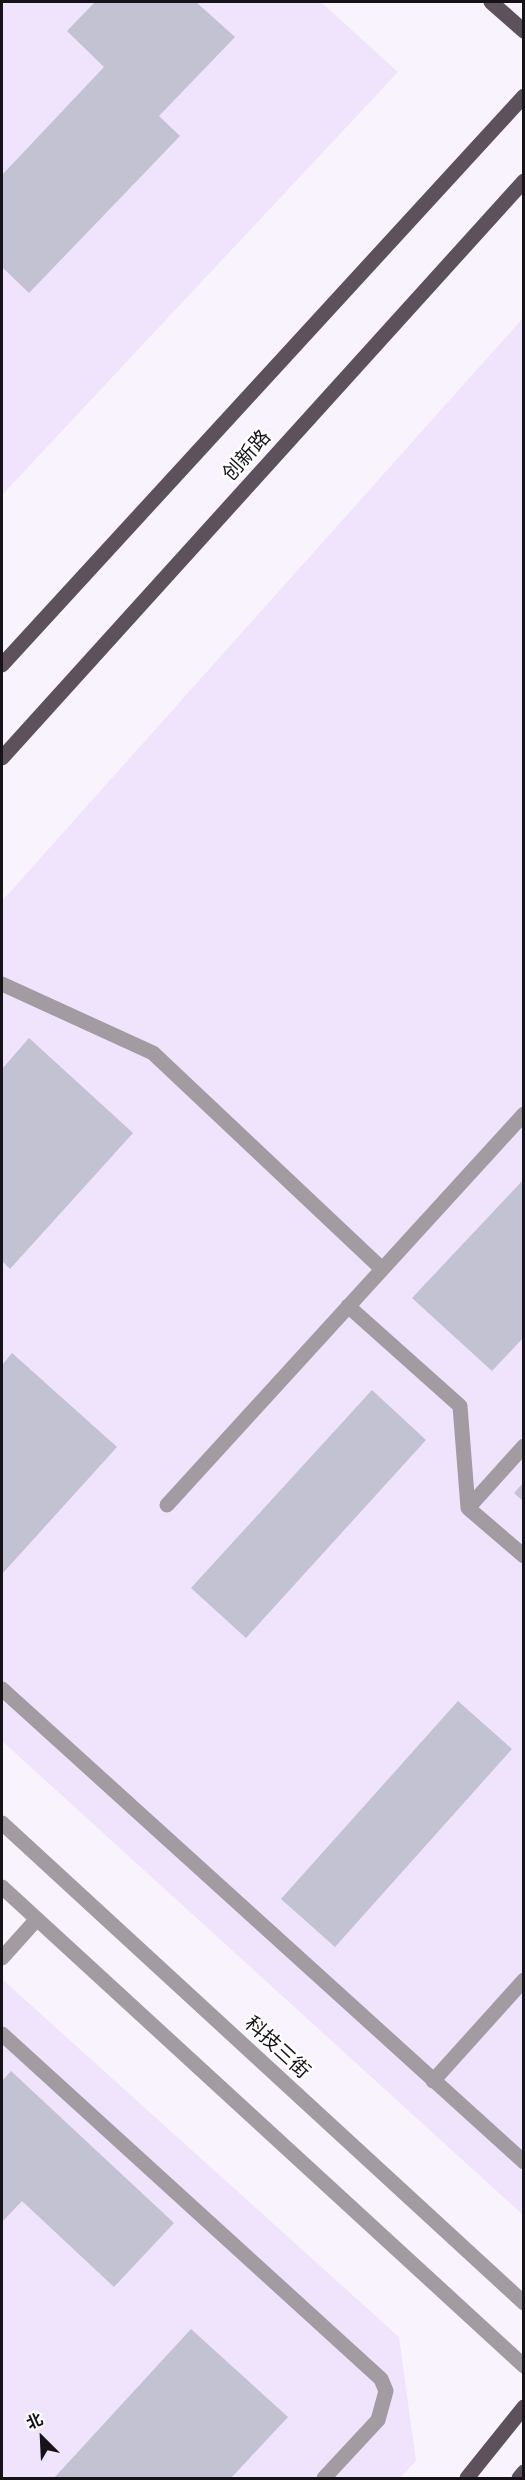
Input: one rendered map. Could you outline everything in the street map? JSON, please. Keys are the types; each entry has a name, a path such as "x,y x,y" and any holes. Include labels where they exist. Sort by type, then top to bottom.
{"main road":[{"path":"491,2 524,31"},
{"name":"创新路","path":"2,665 524,96"},
{"name":"创新路","path":"2,758 524,181"},
{"path":"466,2478 524,2407"},
{"path":"519,2478 524,2472"}],"street":[{"path":"2,984 153,1053 382,1269"},
{"path":"167,1505 524,1113"},
{"path":"348,1306 460,1406 468,1508 524,1556"},
{"path":"468,1508 524,1446"},
{"path":"2,1689 524,2162"},
{"name":"科技三街","path":"2,1823 524,2303"},
{"path":"2,1887 524,2366"},
{"path":"2,1958 36,1919"},
{"path":"433,2081 524,1980"},
{"path":"2,2034 381,2379 386,2391 378,2420 324,2478"}],"shaded area":[{"path":"2,2 321,2 398,72 2,495"},
{"path":"523,318 523,2215 2,1741 2,901"},
{"path":"2,1979 399,2337 416,2461 400,2478 2,2478"}],"building":[{"path":"95,2 196,2 235,37 159,116 180,136 29,293 2,267 2,175 104,67 67,31"},
{"path":"29,1038 133,1133 10,1269 2,1261 2,1069"},
{"path":"524,1179 524,1337 492,1371 412,1298"},
{"path":"12,1353 117,1447 2,1574 2,1365"},
{"path":"372,1390 426,1440 246,1638 191,1588"},
{"path":"524,1482 524,1502 514,1493"},
{"path":"458,1701 512,1749 335,1947 281,1899"},
{"path":"11,2071 174,2223 114,2287 22,2201 2,2222 2,2081"},
{"path":"191,2329 288,2417 231,2478 54,2478"}]}
